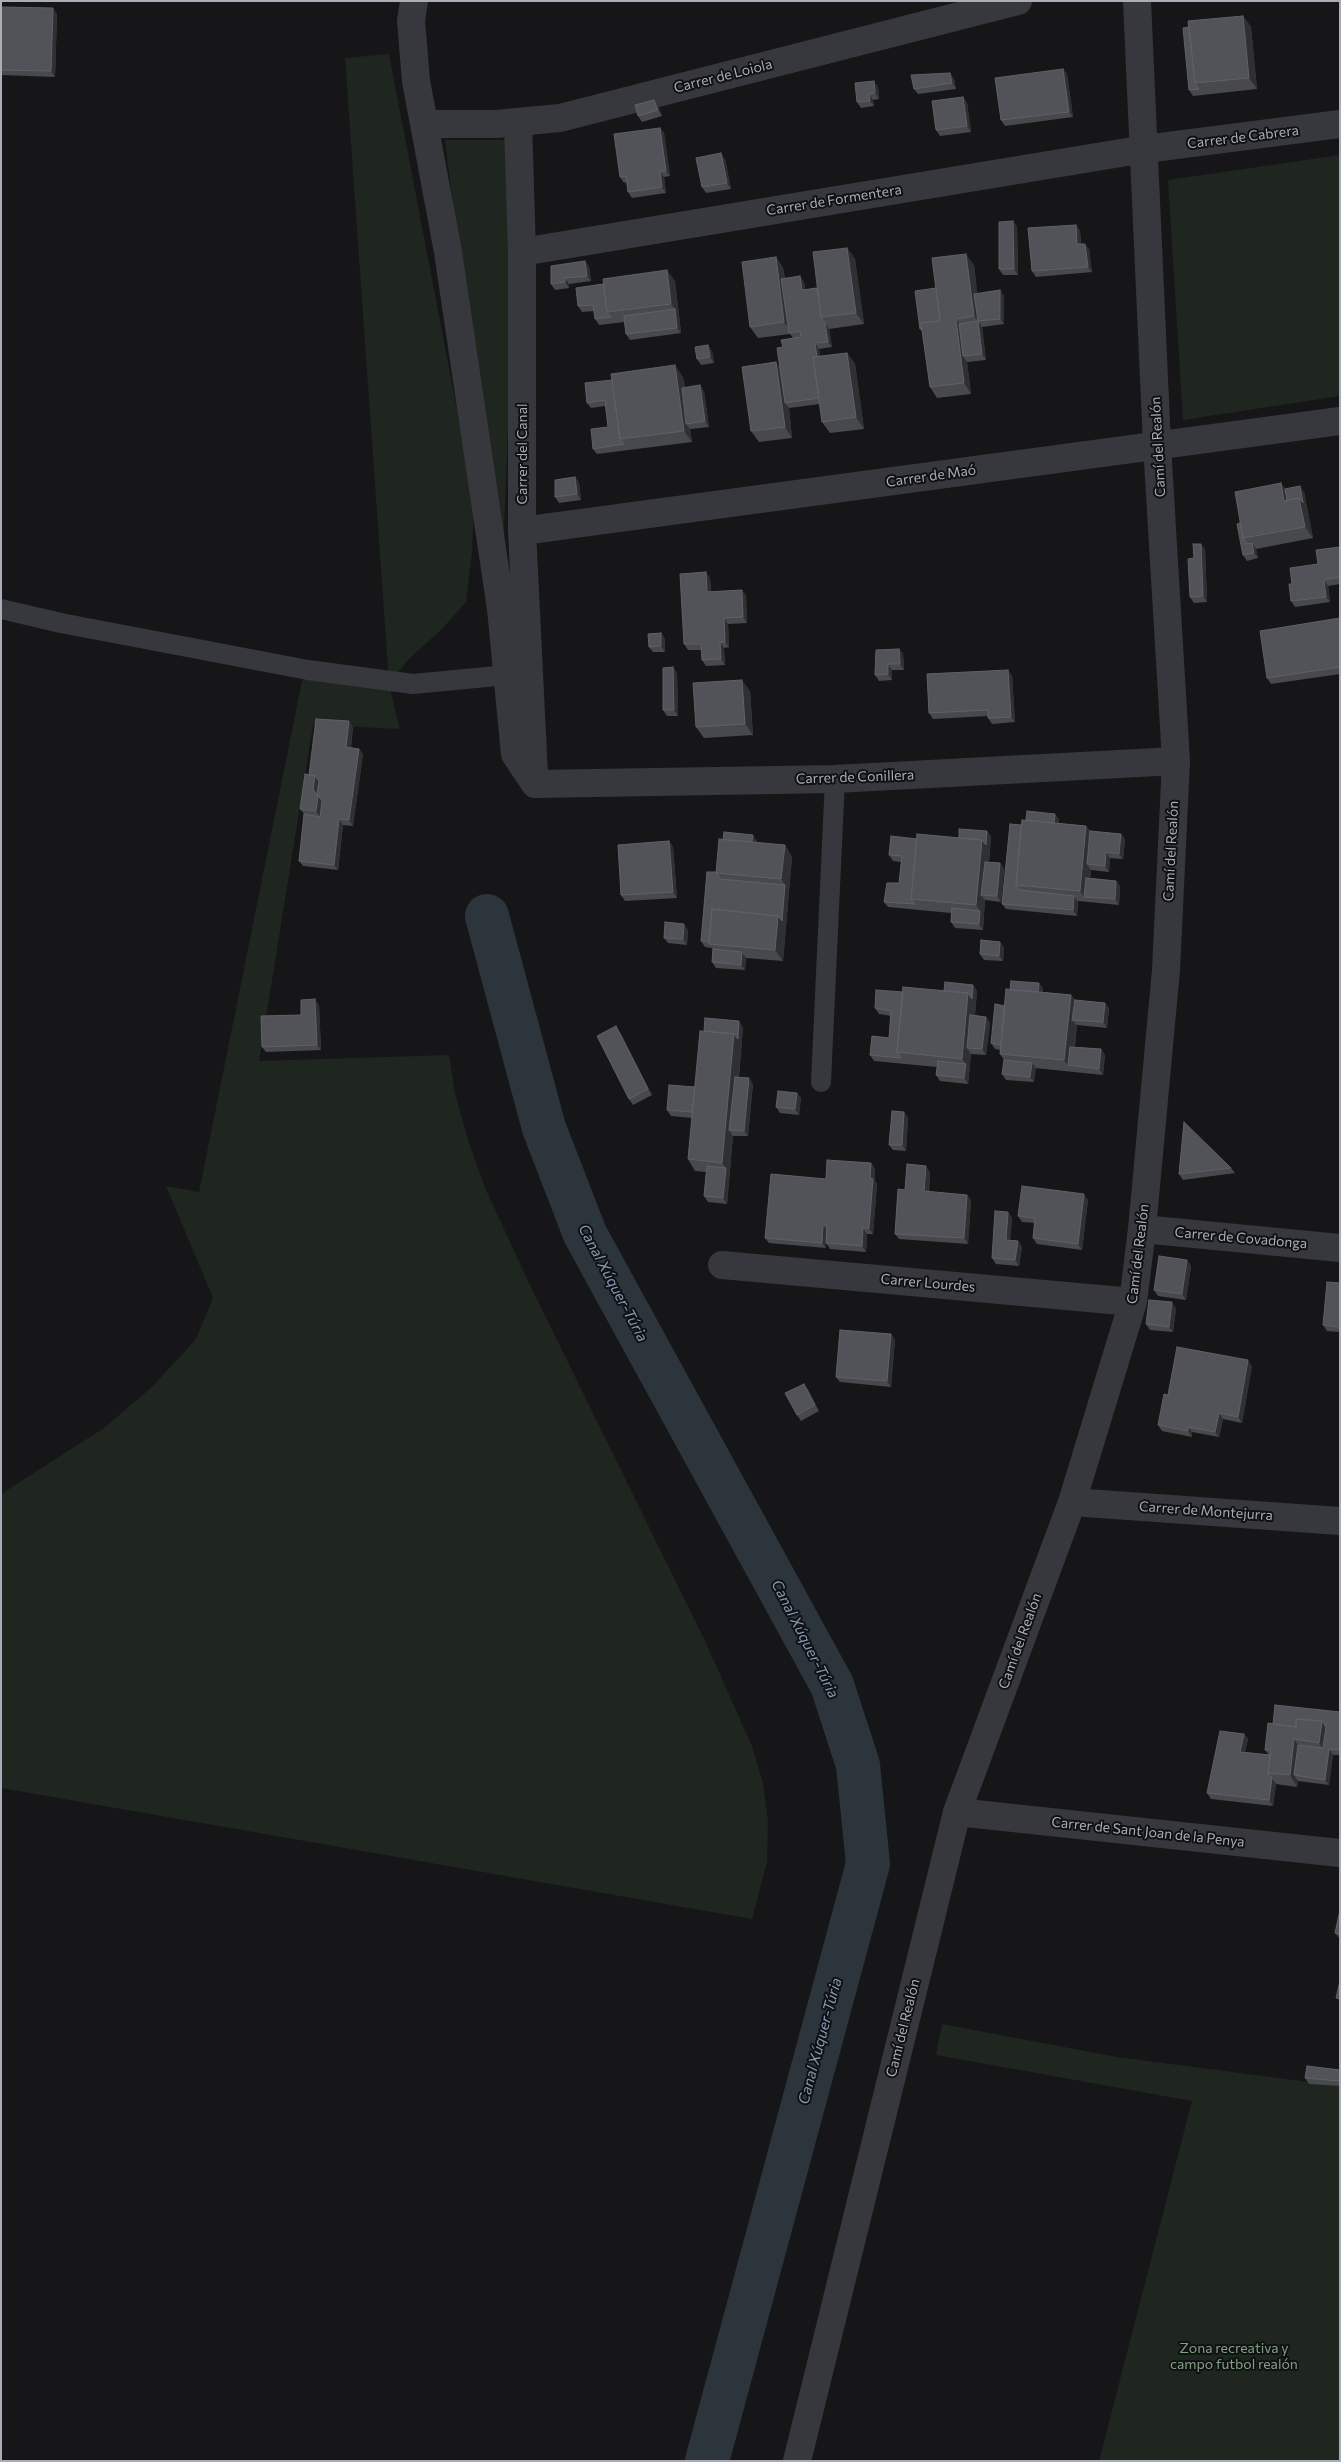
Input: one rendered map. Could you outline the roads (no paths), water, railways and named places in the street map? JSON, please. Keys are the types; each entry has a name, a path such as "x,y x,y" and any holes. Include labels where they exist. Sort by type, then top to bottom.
{"street":[{"path":"414,1 411,21 416,81 448,252 501,608 515,754 535,784"},
{"name":"Carrer de Loiola","path":"424,124 518,123 560,118 1018,1"},
{"name":"Camí del Realón","path":"797,2461 957,1812 1072,1502 1133,1302 1142,1229 1166,970 1176,761 1157,445 1146,149 1137,1"},
{"name":"Carrer del Canal","path":"518,123 522,252 522,531 535,784"},
{"name":"Carrer de Cabrera","path":"1146,149 1340,124"},
{"name":"Carrer de Formentera","path":"522,252 1146,149"},
{"name":"Carrer de Maó","path":"522,531 1340,421"},
{"name":"Carrer de Conillera","path":"535,784 835,779 1176,761"},
{"name":"Carrer de Covadonga","path":"1142,1229 1340,1248"},
{"name":"Carrer Lourdes","path":"722,1265 1133,1302"},
{"name":"Carrer de Montejurra","path":"1072,1502 1340,1521"},
{"name":"Carrer de Sant Joan de la Penya","path":"957,1812 1340,1853"},
{"path":"790,2461 803,2433"}],"lane":[{"path":"1,609 61,623 308,670 412,684 507,674"},
{"path":"821,1082 835,779"}],"waterway":[{"name":"Canal Xúquer-Túria","path":"487,916 544,1128 585,1234 832,1685 858,1765 868,1864 707,2461"}],"park label":[{"name":"Zona recreativa y campo futbol realón","path":"1234,2356"}]}
